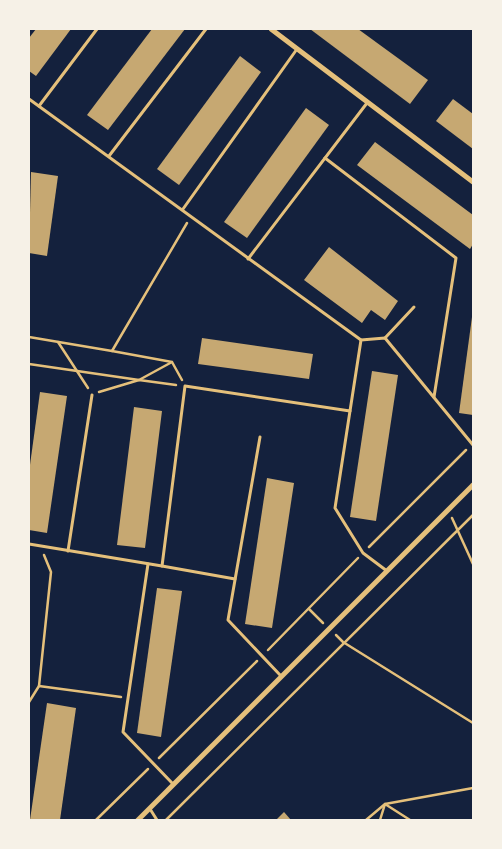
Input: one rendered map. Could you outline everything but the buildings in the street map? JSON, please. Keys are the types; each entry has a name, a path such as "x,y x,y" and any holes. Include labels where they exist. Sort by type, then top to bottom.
{"street":[{"path":"271,29 473,182"},
{"path":"138,820 473,485"}],"lane":[{"path":"39,106 97,29"},
{"path":"109,156 206,29"},
{"path":"183,210 297,49"},
{"path":"29,99 361,340 385,338 414,307"},
{"path":"248,259 368,102"},
{"path":"325,158 456,258 434,397"},
{"path":"385,338 473,444"},
{"path":"361,340 335,508 363,553 387,571"},
{"path":"162,566 185,386 350,411"},
{"path":"68,551 92,395"},
{"path":"260,437 228,620 282,676"},
{"path":"29,544 236,578"},
{"path":"148,564 126,698 123,732 174,785"},
{"path":"150,809 157,820"}],"path":[{"path":"112,352 192,216"},
{"path":"29,337 172,362"},
{"path":"58,342 92,395 138,380 172,362"},
{"path":"172,362 185,386"},
{"path":"29,364 185,386"},
{"path":"96,820 473,444"},
{"path":"448,509 473,564"},
{"path":"166,820 343,642 473,515"},
{"path":"29,702 39,686 51,572 40,546"},
{"path":"308,609 343,642 473,723"},
{"path":"39,686 126,698"},
{"path":"366,820 385,804 473,788"},
{"path":"380,820 385,804"},
{"path":"385,804 410,820"}]}
